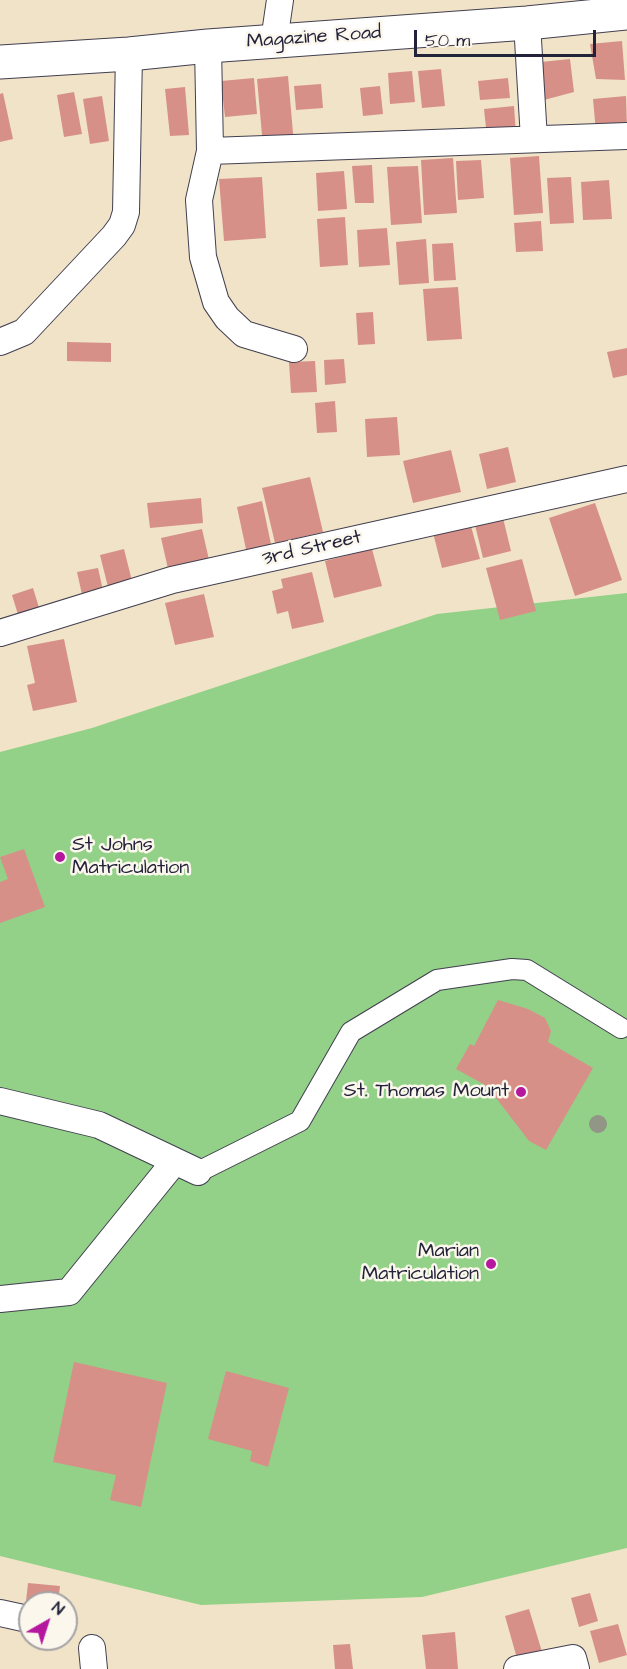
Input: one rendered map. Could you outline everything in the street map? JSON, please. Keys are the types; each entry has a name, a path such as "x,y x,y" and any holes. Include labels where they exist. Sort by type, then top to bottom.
{"street":[{"path":"274,41 280,0"},
{"name":"Magazine Road","path":"0,62 527,23 627,13"},
{"path":"527,23 534,139"},
{"path":"208,46 210,152 199,200 203,257 216,302 227,318 244,334 294,349"},
{"path":"0,342 24,332 122,225 126,212 129,54"},
{"path":"210,152 627,136"},
{"name":"3rd Street","path":"0,633 172,580 627,479"},
{"path":"0,1101 99,1125 198,1172 300,1121 351,1032 437,980 512,969 527,970 621,1028"},
{"path":"0,1299 69,1292 175,1161"},
{"path":"518,1669 573,1658 576,1669"}],"green space":[{"name":"St. Thomas Mount","path":"627,593 627,1548 422,1597 201,1605 0,1556 0,752 92,728 437,614"}],"building":[{"path":"622,41 625,80 596,79 590,44"},
{"path":"570,59 574,92 544,100 541,62"},
{"path":"441,69 445,106 422,108 418,71"},
{"path":"412,71 415,102 390,104 388,73"},
{"path":"288,76 294,144 263,146 257,79"},
{"path":"254,78 257,114 225,117 221,81"},
{"path":"508,78 510,98 480,100 478,81"},
{"path":"321,84 323,108 296,110 294,86"},
{"path":"380,86 383,114 363,116 360,88"},
{"path":"185,87 189,135 170,136 165,89"},
{"path":"74,92 82,134 64,137 57,95"},
{"path":"3,93 13,139 0,142 0,94"},
{"path":"102,96 109,141 90,144 83,99"},
{"path":"626,96 627,129 596,132 593,99"},
{"path":"514,106 516,134 487,137 484,109"},
{"path":"539,156 543,213 514,215 510,158"},
{"path":"453,158 457,213 424,215 421,160"},
{"path":"481,160 484,198 458,200 456,161"},
{"path":"372,165 374,203 355,203 352,166"},
{"path":"418,166 422,223 391,225 387,167"},
{"path":"344,171 347,209 318,211 316,173"},
{"path":"262,177 266,238 224,241 219,179"},
{"path":"571,177 574,223 550,224 547,178"},
{"path":"609,180 612,219 583,220 581,182"},
{"path":"345,217 348,265 320,267 317,219"},
{"path":"541,221 543,251 516,252 514,223"},
{"path":"387,228 390,265 359,267 357,230"},
{"path":"426,239 429,283 399,285 396,242"},
{"path":"453,243 456,280 434,281 432,244"},
{"path":"458,287 462,339 427,341 423,289"},
{"path":"373,312 375,344 358,345 356,313"},
{"path":"67,342 111,343 111,362 67,361"},
{"path":"627,348 627,375 613,378 607,352"},
{"path":"344,359 346,383 325,385 324,360"},
{"path":"315,361 317,392 291,393 289,362"},
{"path":"335,401 337,432 317,433 315,403"},
{"path":"397,417 400,455 367,457 365,419"},
{"path":"508,447 516,482 487,489 479,454"},
{"path":"451,450 461,492 413,503 403,461"},
{"path":"310,477 323,532 275,543 262,488"},
{"path":"201,498 203,523 150,528 147,503"},
{"path":"262,501 272,549 247,554 237,507"},
{"path":"595,503 622,580 575,596 549,518"},
{"path":"503,518 511,551 483,558 475,525"},
{"path":"469,519 480,559 442,568 432,529"},
{"path":"202,529 210,564 169,573 161,538"},
{"path":"124,549 133,585 109,591 100,555"},
{"path":"372,549 382,586 334,598 325,561"},
{"path":"522,559 536,611 500,620 486,568"},
{"path":"98,568 104,595 83,599 77,572"},
{"path":"312,572 324,622 292,629 288,611 277,614 272,591 283,588 281,579"},
{"path":"33,588 41,614 20,621 12,595"},
{"path":"204,594 214,637 175,645 165,603"},
{"path":"64,639 77,702 33,711 27,685 35,683 27,646"},
{"path":"24,849 45,907 0,923 0,882 8,879 0,857"},
{"path":"498,1000 528,1009 545,1018 551,1031 548,1042 593,1068 546,1150 529,1141 487,1086 456,1069 470,1044 474,1046"},
{"path":"74,1362 167,1383 141,1507 110,1500 116,1475 53,1462"},
{"path":"226,1371 289,1388 268,1467 250,1461 252,1451 208,1439"},
{"path":"28,1583 60,1586 59,1591 27,1591"},
{"path":"590,1593 598,1621 579,1627 571,1598"},
{"path":"529,1609 543,1655 518,1662 505,1616"},
{"path":"618,1624 627,1655 599,1663 590,1631"},
{"path":"455,1632 458,1669 426,1669 422,1635"},
{"path":"350,1644 353,1669 335,1669 333,1645"}],"place":[{"name":"St Johns Matriculation","path":"60,857"},
{"name":"St. Thomas Mount","path":"521,1092"},
{"name":"Marian Matriculation","path":"491,1264"}]}
